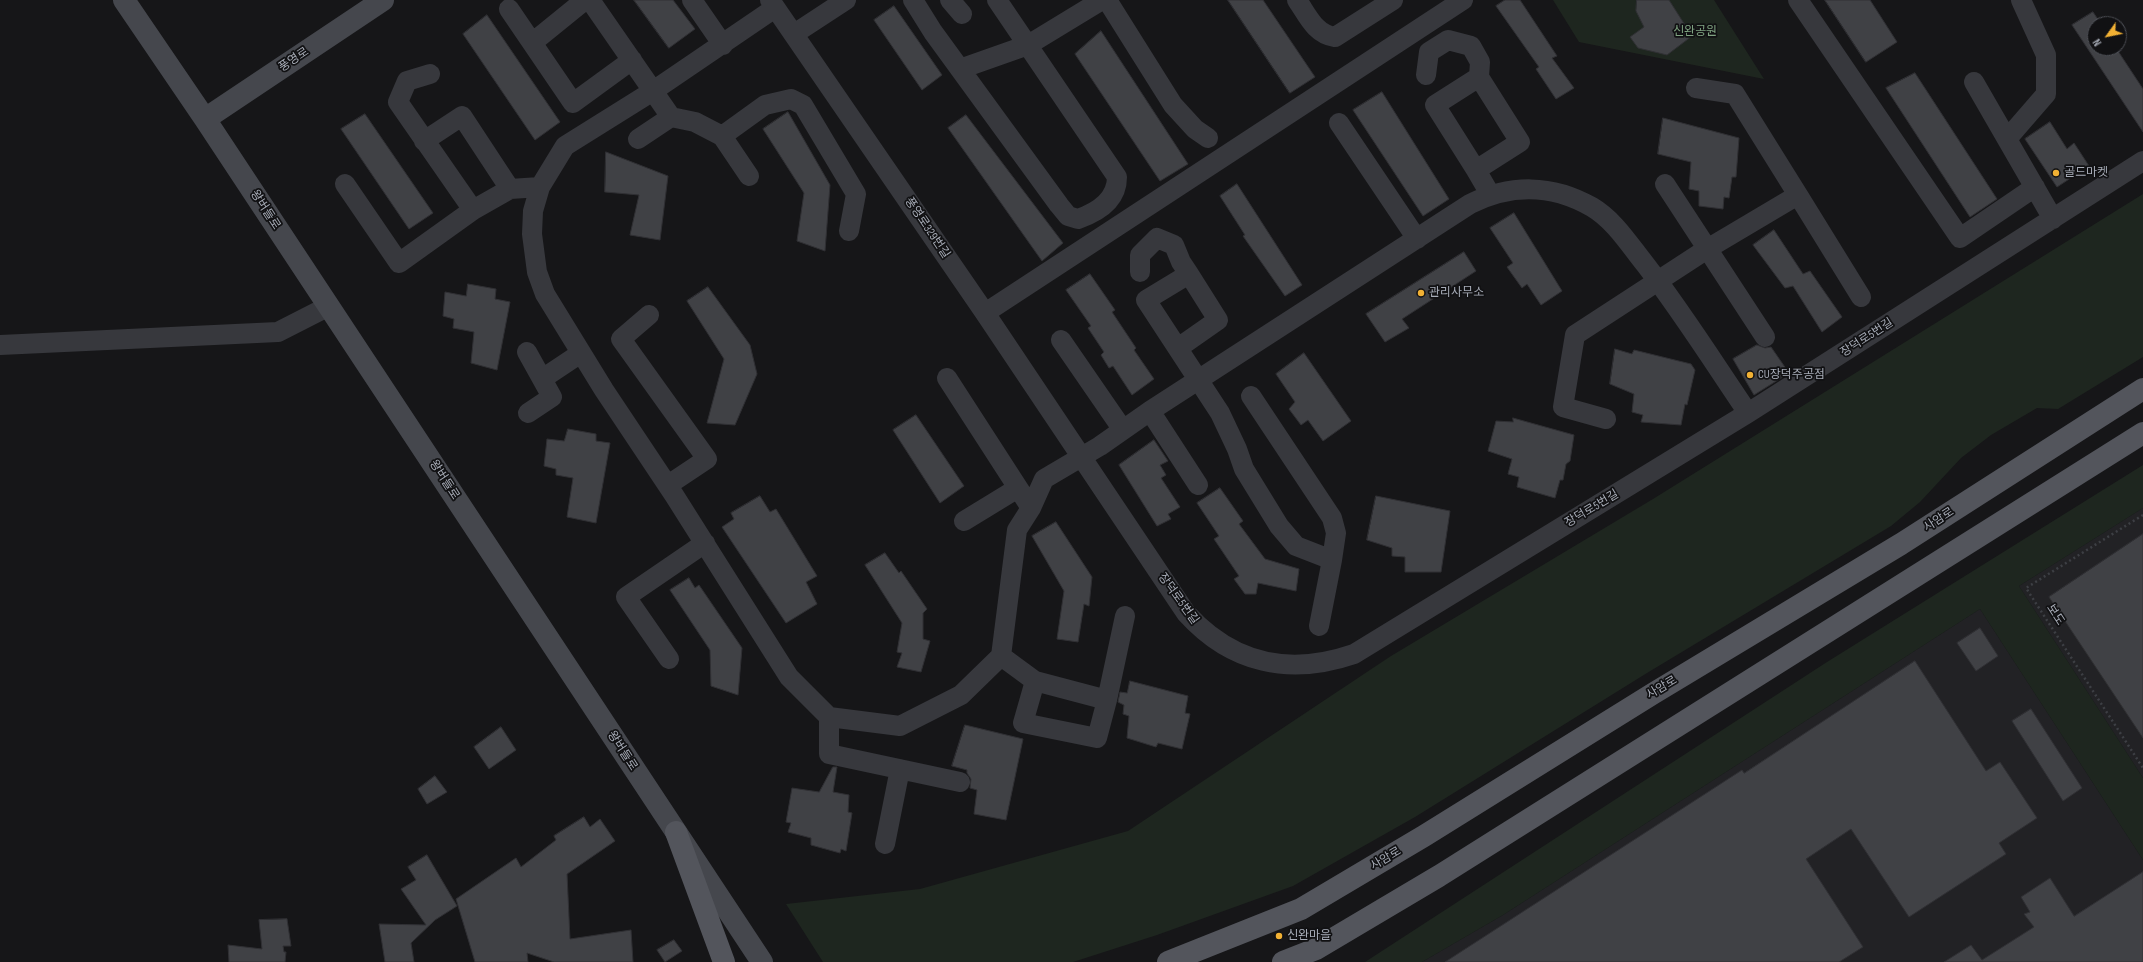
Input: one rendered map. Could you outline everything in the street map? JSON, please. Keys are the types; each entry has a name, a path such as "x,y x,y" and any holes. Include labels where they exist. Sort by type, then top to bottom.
{"main road":[{"name":"왕버들로","path":"124,0 205,119 762,962"},
{"name":"풍영로","path":"205,119 383,0"},
{"name":"사암로","path":"1168,962 1301,909 1424,836 1654,693 1901,544 2143,389"},
{"path":"1283,962 1316,949 1439,876 2143,433"},
{"path":"676,832 724,962"}],"street":[{"path":"532,43 585,0"},
{"path":"590,0 671,117 695,122 722,136 749,176"},
{"path":"692,0 723,45"},
{"path":"794,34 846,0"},
{"path":"913,0 960,69 1059,205 1068,216 1078,220 1088,216 1110,200 1116,193 1117,177 997,0"},
{"path":"960,69 1028,45 1102,0"},
{"path":"1106,0 1173,105 1195,129 1208,138"},
{"path":"1297,0 1317,29 1325,36 1335,37 1393,0"},
{"path":"985,313 1463,0"},
{"path":"1798,0 1960,238 2035,187"},
{"path":"2007,139 2046,94 2046,55 2021,0"},
{"path":"772,4 723,45 565,146 540,187 533,211 532,234 537,272 545,294 581,353 668,485 789,677 829,718 900,726 961,695 1001,656 1017,530 1031,508 1044,479 1123,430 1470,204 1490,194 1514,190 1544,189 1592,207 1623,235 1658,281 1748,413"},
{"name":"풍영로329번길","path":"772,4 1082,456"},
{"path":"509,9 573,103 632,60"},
{"path":"1426,75 1429,52 1448,40 1471,46 1480,62 1479,77 1520,142 1476,170"},
{"path":"430,74 407,81 398,102 473,210"},
{"path":"1479,77 1435,106 1490,194"},
{"path":"1974,82 2053,218"},
{"path":"1696,88 1735,94 1861,297"},
{"path":"722,136 766,105 791,99 803,105 856,194 849,231"},
{"path":"424,141 462,116 510,189"},
{"path":"638,139 671,117"},
{"path":"1339,123 1417,239"},
{"name":"장덕로5번길","path":"1082,456 1186,613 1201,630 1252,659 1272,664 1322,664 1354,654 1748,413 2143,161"},
{"path":"345,184 399,263 473,210 510,189 540,187"},
{"path":"1665,184 1765,337"},
{"path":"1606,419 1563,407 1575,334 1707,249 1798,195"},
{"path":"1140,272 1140,255 1157,238 1174,245 1181,262 1218,320 1178,348"},
{"path":"1189,274 1146,300 1199,380 1228,428 1244,469 1289,540 1296,546 1332,560"},
{"path":"0,345 278,332 329,306"},
{"path":"649,315 621,339 707,459 668,485"},
{"path":"1061,340 1123,430"},
{"path":"527,352 552,397 528,413"},
{"path":"542,380 581,353"},
{"path":"947,378 1031,508"},
{"path":"1251,396 1332,518 1336,533 1319,626"},
{"path":"1150,411 1198,485"},
{"path":"964,521 1018,488"},
{"path":"669,659 626,597 705,543"},
{"path":"1035,682 1023,724 1097,738 1107,700 1125,616"},
{"path":"1001,656 1035,682 1107,700"},
{"path":"829,718 829,754 960,782"},
{"path":"886,844 900,769"}],"path":[{"name":"보도","path":"2143,515 2026,588 2143,768"}],"shaded area":[{"path":"2143,508 2143,778 2019,586"},
{"path":"1980,609 2143,860 2143,962 1422,962 1503,915"}],"green space":[{"name":"신완공원","path":"1553,0 1714,0 1764,79 1579,42"},
{"path":"2143,194 2143,357 2058,409 2037,408 1991,435 1961,458 1920,502 1891,526 1647,673 1415,817 1293,886 1157,935 1073,962 823,962 786,904 920,889 1128,831 1391,656 1653,499"},
{"path":"2143,465 2143,508 2019,586 2143,778 2143,860 1980,609 1503,915 1422,962 1365,962 1827,662"}],"building":[{"path":"634,0 673,0 695,29 669,48"},
{"path":"1228,0 1263,0 1315,77 1290,93"},
{"path":"1505,0 1520,0 1557,56 1552,58 1574,88 1556,99 1536,69 1539,67 1496,6"},
{"path":"1637,0 1669,0 1692,36 1667,55 1638,48 1630,37 1644,27 1636,11"},
{"path":"1825,0 1870,0 1897,42 1866,62"},
{"path":"894,6 942,75 922,90 874,20"},
{"path":"2093,12 2096,16 2087,16 2087,48 2072,25"},
{"path":"487,15 560,122 535,140 463,34"},
{"path":"1101,31 1188,164 1160,181 1075,54"},
{"path":"2093,56 2121,56 2143,89 2143,132"},
{"path":"1915,73 1997,199 1970,217 1886,88"},
{"path":"1382,92 1449,199 1423,216 1353,110"},
{"path":"788,112 830,185 825,251 797,241 804,193 763,129"},
{"path":"365,114 433,213 409,229 341,129"},
{"path":"966,115 1063,243 1042,261 948,128"},
{"path":"1663,118 1739,138 1736,177 1732,177 1729,198 1724,197 1723,209 1699,206 1699,191 1689,189 1691,162 1658,154"},
{"path":"2050,122 2067,149 2074,143 2089,166 2057,187 2025,139"},
{"path":"606,152 668,176 660,240 630,235 639,195 605,192"},
{"path":"1237,184 1302,285 1285,296 1243,236 1245,235 1220,196"},
{"path":"1514,213 1562,291 1541,305 1527,284 1522,288 1507,267 1513,263 1490,228"},
{"path":"1774,230 1803,274 1810,271 1842,317 1822,332 1793,286 1785,288 1753,245"},
{"name":"관리사무소","path":"1464,252 1476,271 1402,319 1409,328 1385,342 1366,314"},
{"path":"1090,274 1115,310 1112,312 1136,348 1134,350 1154,379 1132,395 1113,366 1109,368 1101,355 1104,352 1088,328 1091,326 1066,290"},
{"path":"468,284 496,289 495,299 510,302 497,370 471,363 474,332 453,328 454,319 443,316 445,292 466,296"},
{"path":"708,287 750,345 757,374 735,425 707,423 724,359 687,301"},
{"path":"1757,345 1765,348 1771,347 1789,373 1754,395 1733,359"},
{"path":"1615,349 1632,354 1634,350 1691,364 1695,370 1687,405 1685,404 1681,425 1641,422 1643,415 1632,412 1634,394 1610,384"},
{"path":"1304,353 1351,421 1323,441 1308,420 1301,425 1289,409 1295,402 1276,374"},
{"path":"916,415 964,486 940,503 893,430"},
{"path":"1513,418 1574,435 1570,461 1566,464 1563,480 1560,480 1555,498 1517,487 1519,477 1508,474 1512,459 1488,451 1496,421 1513,422"},
{"path":"568,429 596,434 596,441 610,443 596,523 567,517 573,478 556,475 556,469 544,466 547,439 564,441"},
{"path":"1154,440 1168,461 1160,465 1166,475 1161,478 1180,507 1168,514 1171,519 1157,526 1119,465"},
{"path":"1220,488 1243,521 1239,524 1265,559 1299,569 1296,591 1258,583 1256,594 1245,594 1234,579 1239,576 1214,539 1219,536 1197,503"},
{"path":"760,496 770,512 776,509 817,576 806,582 817,604 786,623 722,527 734,519 731,513"},
{"path":"1376,496 1450,511 1441,572 1405,572 1405,557 1392,556 1392,548 1367,540"},
{"path":"1056,522 1092,577 1089,606 1084,604 1078,642 1057,639 1064,591 1032,536"},
{"path":"2143,534 2143,738 2049,597"},
{"path":"885,553 899,573 901,571 927,609 923,613 923,639 930,641 921,672 897,667 902,653 897,652 902,623 865,565"},
{"path":"689,578 695,588 699,585 742,648 738,695 711,686 710,650 670,590"},
{"path":"1980,628 1998,656 1976,671 1957,643"},
{"path":"1915,661 1986,771 2000,762 2037,818 1999,843 2006,854 1909,917 1851,829 1806,859 1863,947 1839,962 1445,962 1742,770 1744,773"},
{"path":"1130,681 1188,696 1185,713 1190,714 1182,749 1158,743 1156,747 1127,738 1129,716 1123,714 1124,705 1118,702 1120,692 1127,693"},
{"path":"2031,709 2082,788 2063,801 2012,721"},
{"path":"965,725 1023,739 1006,820 974,814 977,790 970,788 971,779 967,773 967,770 952,766"},
{"path":"501,727 516,750 489,769 474,747"},
{"path":"833,767 837,767 833,792 849,795 848,812 852,813 846,851 841,849 840,853 811,845 811,838 788,832 791,823 786,822 792,788 819,792"},
{"path":"435,776 447,792 427,804 418,789"},
{"path":"584,817 590,827 600,819 615,841 567,874 570,939 631,930 633,962 554,962 527,953 528,962 475,962 456,899 516,858 521,867 556,840 554,836"},
{"path":"427,855 457,906 435,920 411,943 414,962 385,962 379,924 426,925 401,889 416,880 408,867"},
{"path":"2143,872 2143,962 1944,962 1971,945 1982,960 2034,927 2024,914 2030,912 2021,897 2050,878 2074,916"},
{"path":"287,919 291,946 283,946 284,952 286,952 285,962 229,962 228,945 262,949 259,920"},
{"path":"674,940 682,951 665,962 657,950"}],"place":[{"name":"골드마켓","path":"2056,173"},
{"name":"관리사무소","path":"1421,293"},
{"name":"CU장덕주공점","path":"1750,375"},
{"name":"신완마을","path":"1279,936"}]}
